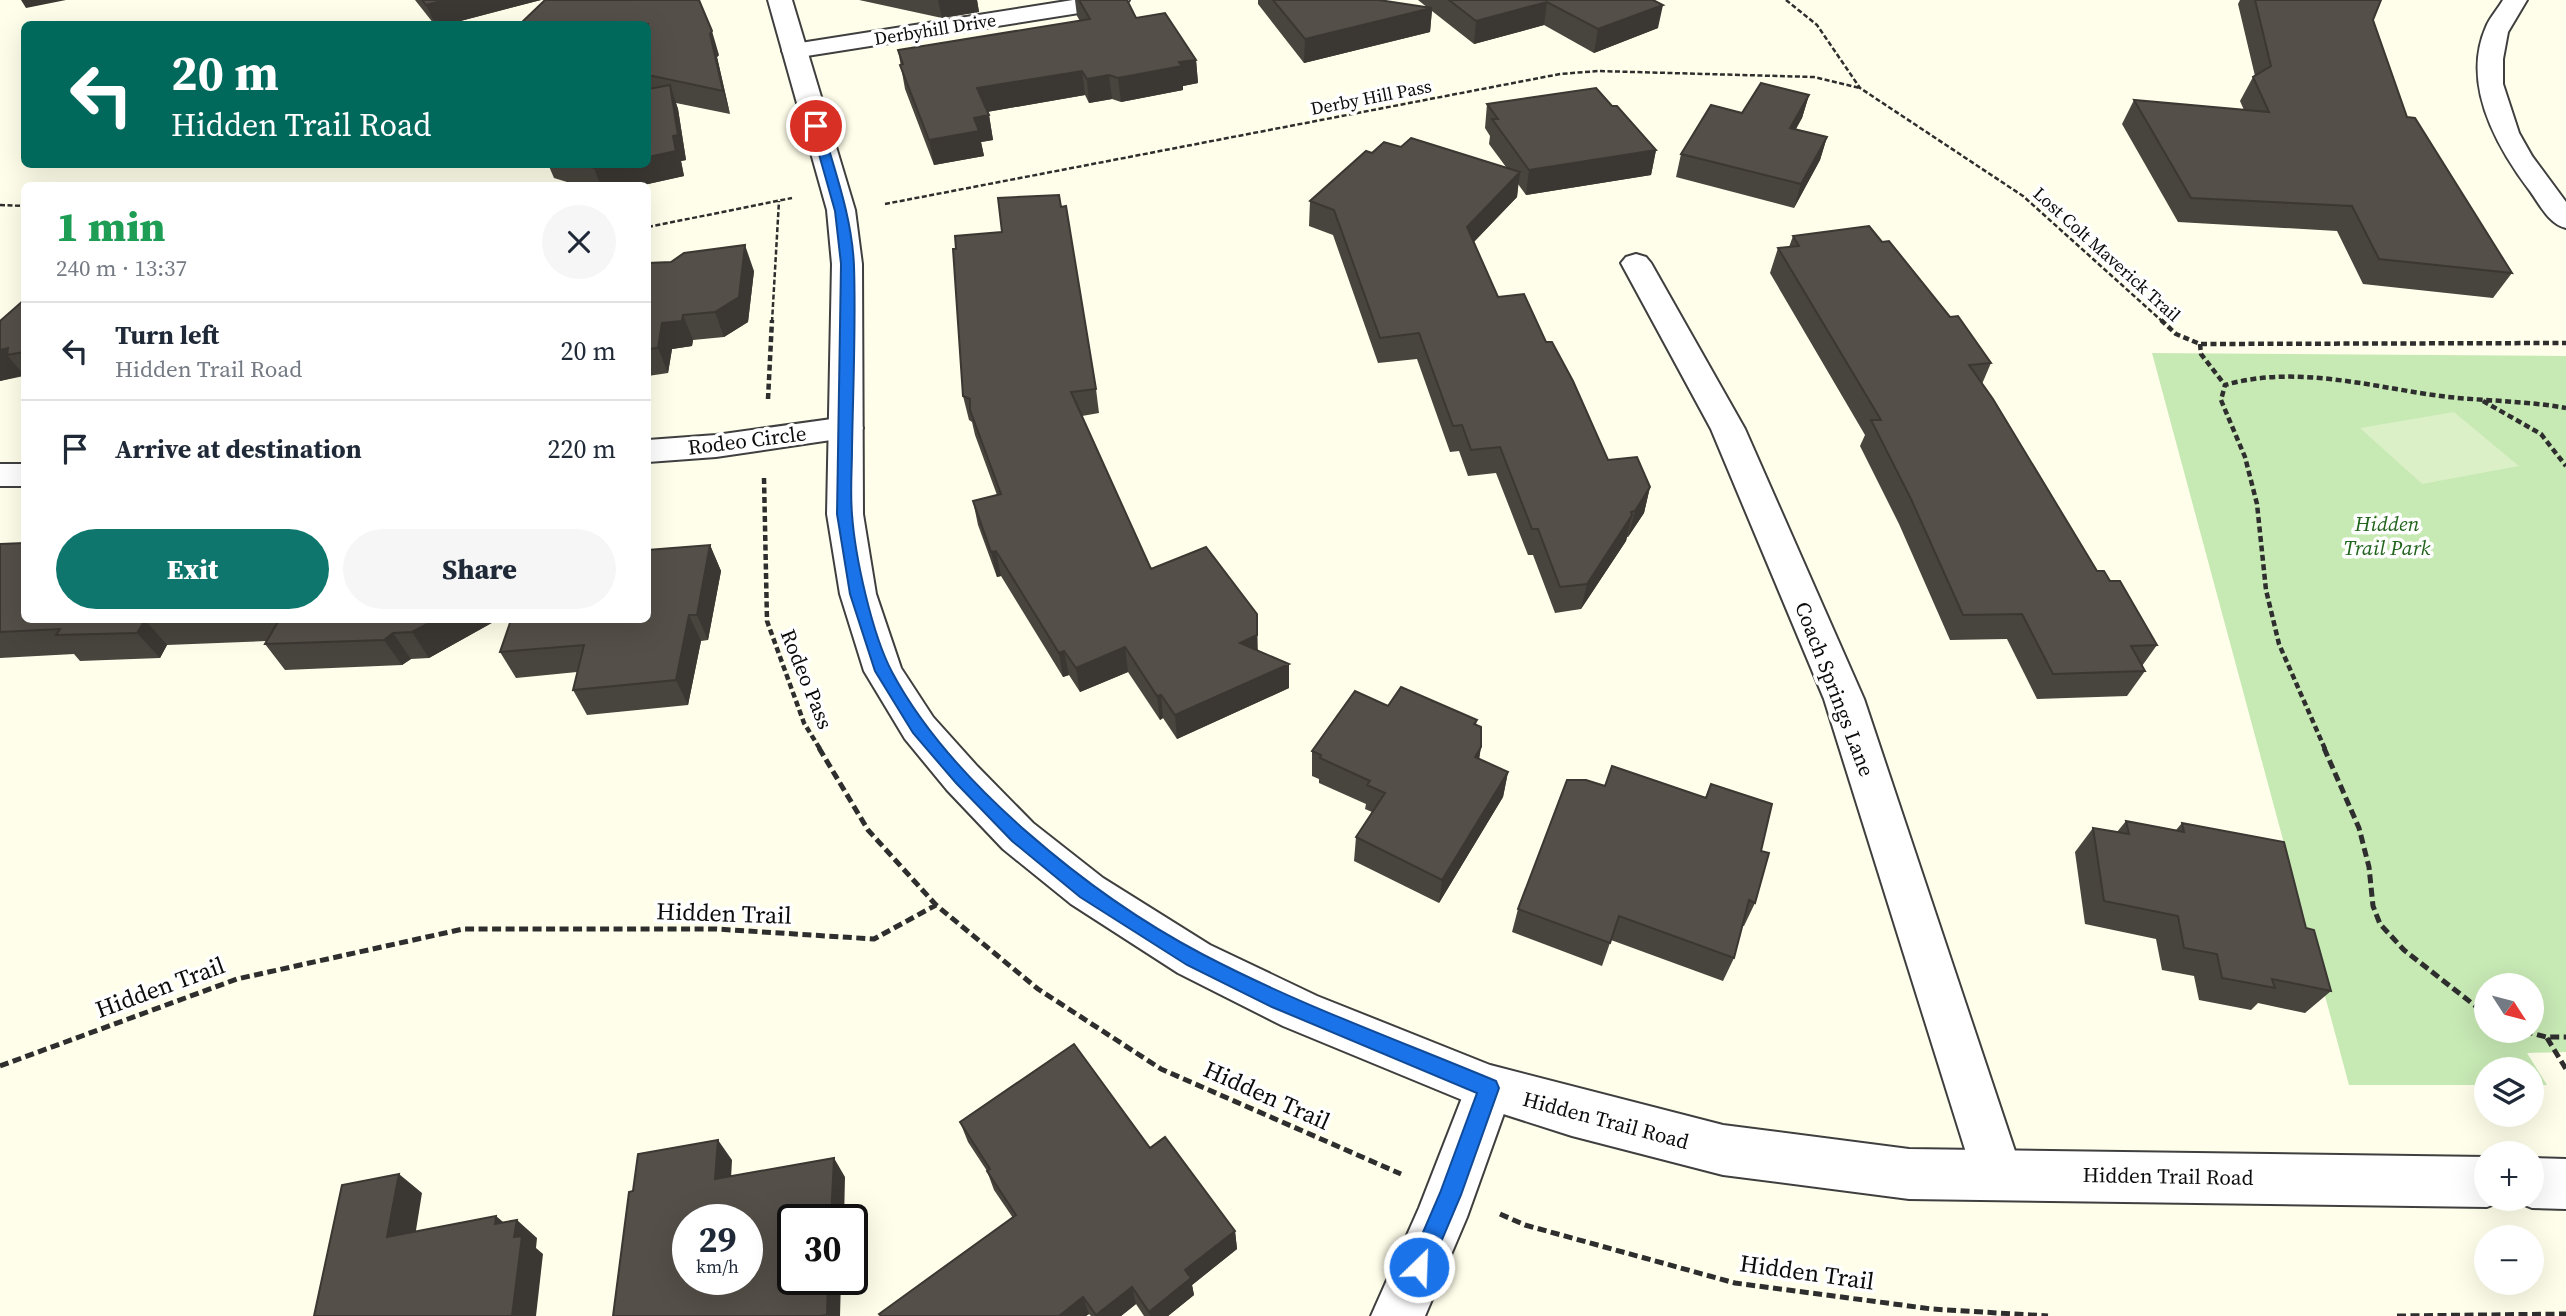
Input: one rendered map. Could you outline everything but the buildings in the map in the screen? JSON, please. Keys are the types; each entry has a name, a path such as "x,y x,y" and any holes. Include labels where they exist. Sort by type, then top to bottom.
{"street":[{"name":"Hidden Trail Road","path":"780,0 841,211 848,264 845,514 858,594 883,671 919,728 962,778 1018,836 1087,891 1194,959 1300,1011 1489,1088 1723,1150 1909,1174 2474,1182"},
{"name":"Derbyhill Drive","path":"794,51 1117,0"},
{"path":"2515,0 2496,30 2488,64 2494,110 2529,173 2566,220"},
{"name":"Coach Springs Lane","path":"1636,263 1728,429 1844,698 1998,1174"},
{"name":"Rodeo Circle","path":"651,452 716,446 846,428"},
{"path":"0,475 21,475"},
{"path":"1398,1316 1441,1217 1489,1088"},
{"path":"2544,1183 2566,1184"}],"path":[{"name":"Lost Colt Maverick Trail","path":"1786,0 1824,34 1860,88 2023,196 2176,334 2200,344 2566,344"},
{"name":"Derby Hill Pass","path":"890,204 1560,74 1598,71 1814,77 1860,88"},
{"path":"651,226 792,198"},
{"path":"768,404 779,201"},
{"path":"0,205 21,206"},
{"path":"2200,344 2201,354 2225,385"},
{"path":"2225,385 2247,377 2307,375 2482,401 2541,402 2566,408"},
{"path":"2225,385 2221,400 2245,457 2254,492 2266,590 2279,644 2359,828 2373,906 2380,924 2404,950 2474,1005"},
{"path":"2482,401 2541,434 2566,466"},
{"name":"Rodeo Pass","path":"764,465 766,621 804,723 868,830 936,905"},
{"name":"Hidden Trail","path":"0,1066 237,979 463,929 716,929 874,939 936,905 1038,989 1161,1069 1383,1166"},
{"path":"2546,1037 2566,1037"},
{"path":"2546,1037 2566,1069"},
{"name":"Hidden Trail","path":"1525,1225 1735,1283 1932,1309 2048,1316"},
{"path":"2397,1316 2566,1314"}],"green space":[{"name":"Hidden Trail Park","path":"2152,353 2566,356 2566,1052 2527,1053 2530,1057 2474,1057 2474,1085 2349,1085"},
{"path":"2454,412 2519,466 2422,484 2360,428"}],"route":[{"path":"816,126 841,211 848,264 845,514 858,594 883,671 919,728 962,778 1018,836 1087,891 1194,959 1300,1011 1489,1088 1450,1195 1419,1267"}]}
